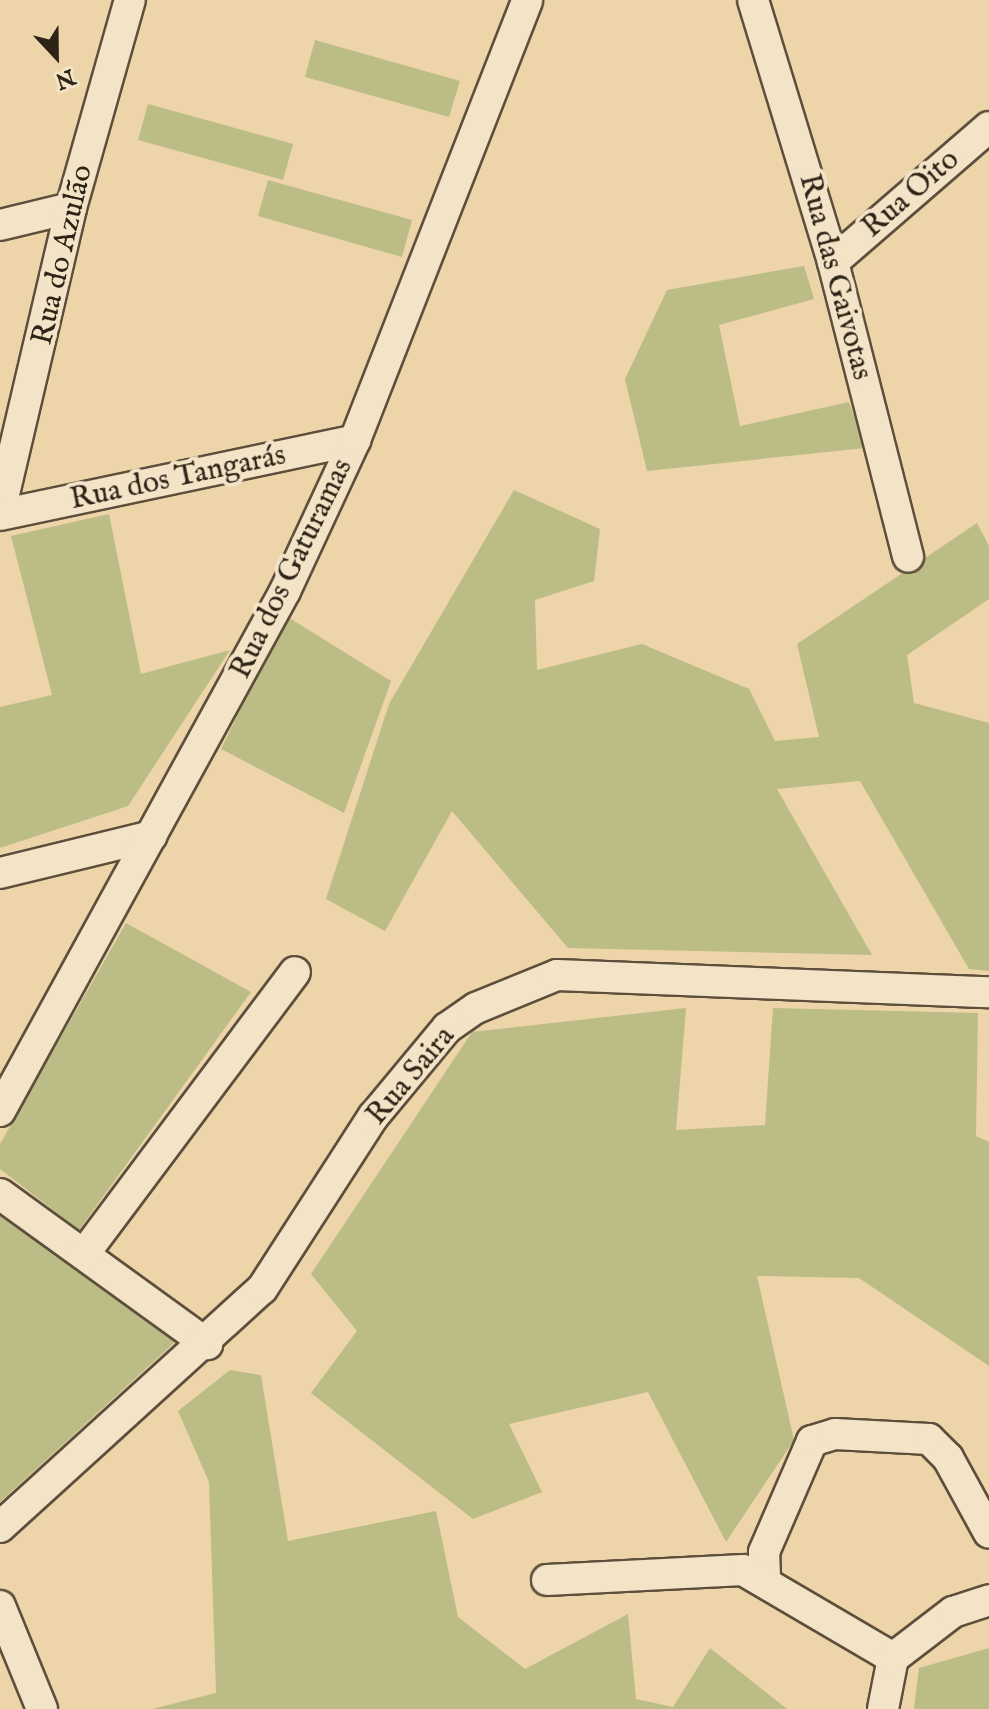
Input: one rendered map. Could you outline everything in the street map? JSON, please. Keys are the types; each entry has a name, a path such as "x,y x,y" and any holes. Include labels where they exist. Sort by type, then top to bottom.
{"street":[{"name":"Rua do Azulão","path":"0,513 71,208 130,0"},
{"name":"Rua dos Gaturamas","path":"0,1111 285,591 355,440 527,0"},
{"name":"Rua das Gaivotas","path":"753,0 833,262 908,557"},
{"name":"Rua Oito","path":"833,262 989,127"},
{"path":"0,225 71,208"},
{"name":"Rua dos Tangarás","path":"0,513 355,440"},
{"path":"0,873 152,836"},
{"path":"84,1254 295,972"},
{"name":"Rua Saira","path":"0,1527 207,1344 283,1264 373,1117 447,1028 518,988 557,975 656,974 989,992"},
{"path":"0,1194 207,1344"},
{"path":"765,1577 764,1552 812,1441 835,1434 929,1439 989,1533"},
{"path":"547,1580 713,1570 765,1577 893,1658"},
{"path":"883,1709 893,1658 953,1612 989,1600"},
{"path":"0,1606 42,1709"}],"green space":[{"path":"315,40 460,81 449,117 305,77"},
{"path":"148,104 293,144 283,180 138,140"},
{"path":"268,180 412,220 402,257 258,216"},
{"path":"804,266 814,299 719,325 740,426 849,402 865,448 647,471 625,379 667,290"},
{"path":"514,490 600,529 594,581 535,600 537,670 642,644 749,689 775,741 819,737 797,644 977,523 989,546 989,599 907,655 914,703 989,723 989,971 969,969 860,781 777,789 872,955 568,948 452,811 385,931 326,899 389,704"},
{"path":"109,514 141,674 230,650 128,806 0,848 0,707 52,695 11,536"},
{"path":"286,616 391,681 344,813 221,749"},
{"path":"126,923 251,992 79,1230 0,1169 0,1144"},
{"path":"686,1008 676,1130 765,1125 773,1008 978,1013 976,1136 989,1142 989,1366 859,1278 757,1276 794,1440 726,1542 648,1392 509,1424 542,1492 473,1519 311,1393 357,1331 311,1274 472,1032"},
{"path":"0,1215 175,1342 0,1502"},
{"path":"230,1370 261,1375 288,1541 436,1511 458,1617 525,1669 628,1614 636,1699 673,1707 710,1648 787,1709 152,1709 216,1693 209,1482 178,1411"},
{"path":"989,1648 989,1709 914,1709 919,1668"}]}
